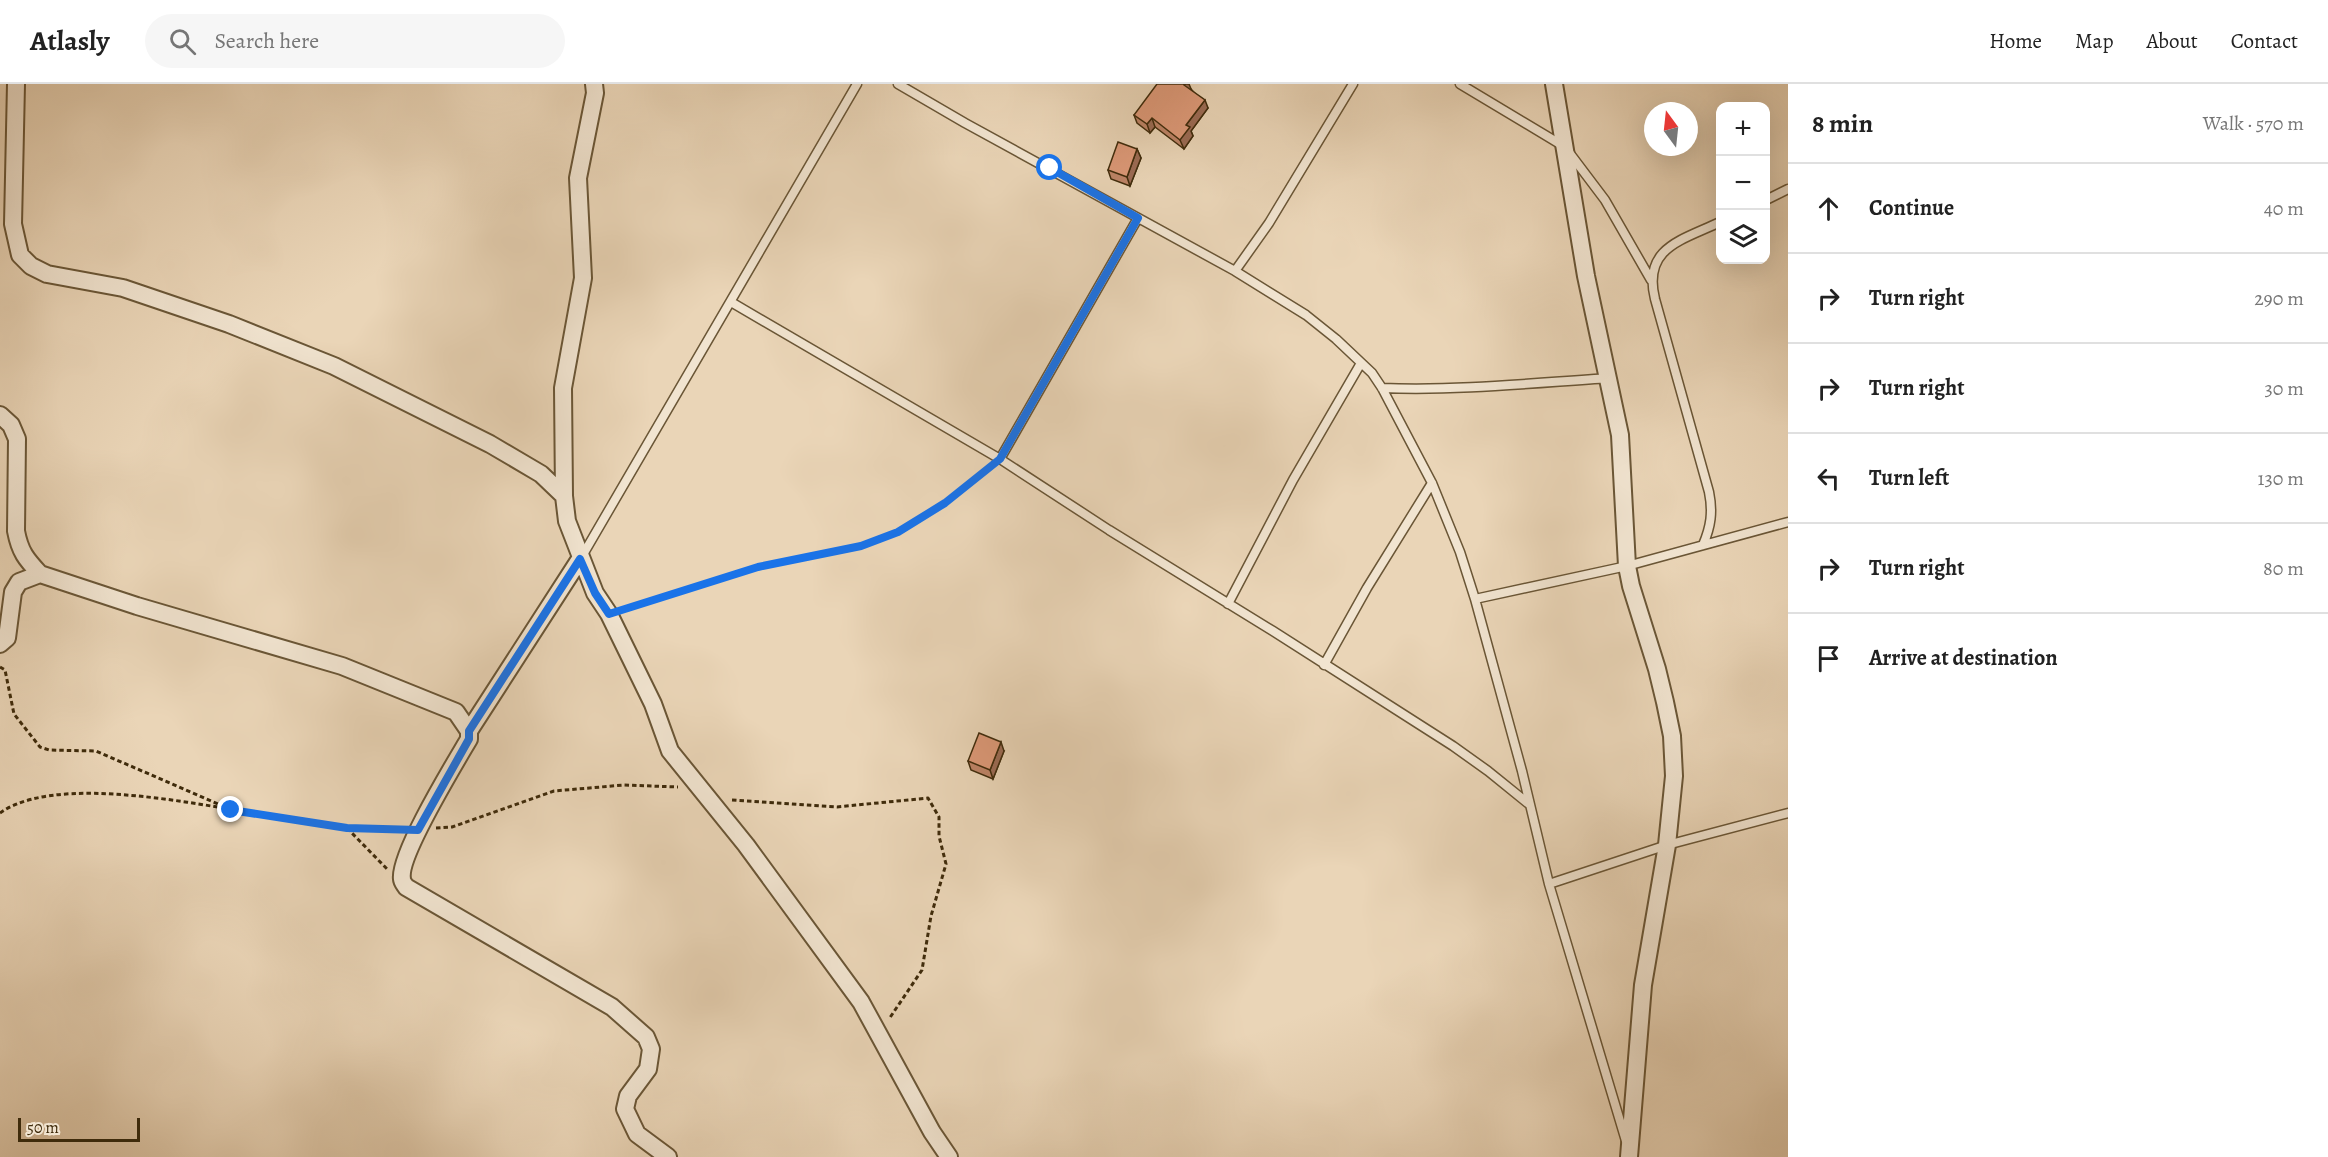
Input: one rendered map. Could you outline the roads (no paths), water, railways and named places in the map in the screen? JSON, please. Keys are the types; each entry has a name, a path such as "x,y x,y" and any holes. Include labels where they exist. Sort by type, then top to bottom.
{"street":[{"path":"16,84 13,224 20,255 31,266 48,274 123,288 229,324 334,366 490,444 541,474 564,496"},
{"path":"594,84 595,93 578,178 583,278 563,388 564,496 567,521 595,593 609,614 653,704 670,751 753,854 861,1002 932,1132 949,1157"},
{"path":"1554,84 1587,276 1620,435 1630,586 1658,669 1672,736 1674,776 1667,845 1643,985 1628,1154"},
{"path":"0,415 11,425 18,439 16,531 19,545 23,555 40,574 137,606 342,666 447,707 456,712 469,731"},
{"path":"580,559 469,731 469,739 418,830 405,862 402,879 406,887 612,1007 646,1037 651,1049 648,1069 628,1096 625,1109 637,1134 668,1157"},
{"path":"0,644 7,638 13,592 20,582 40,574"}],"lane":[{"path":"580,559 857,84"},
{"path":"898,84 1235,271 1306,315 1361,363 1382,388 1432,483 1475,599 1549,884 1628,1154"},
{"path":"1235,271 1269,224 1353,84"},
{"path":"1460,84 1565,147 1605,200 1651,280 1654,299 1709,492 1712,510 1710,528 1703,545"},
{"path":"1770,198 1788,189"},
{"path":"1000,459 1138,218"},
{"path":"1651,280 1656,261 1669,246 1716,224"},
{"path":"731,302 1000,459 1453,746 1530,806"},
{"path":"1228,604 1293,480 1361,363"},
{"path":"1382,388 1428,390 1610,378"},
{"path":"1324,665 1367,588 1432,483"},
{"path":"1475,599 1627,566 1788,522"},
{"path":"1549,884 1667,845 1788,813"}]}
